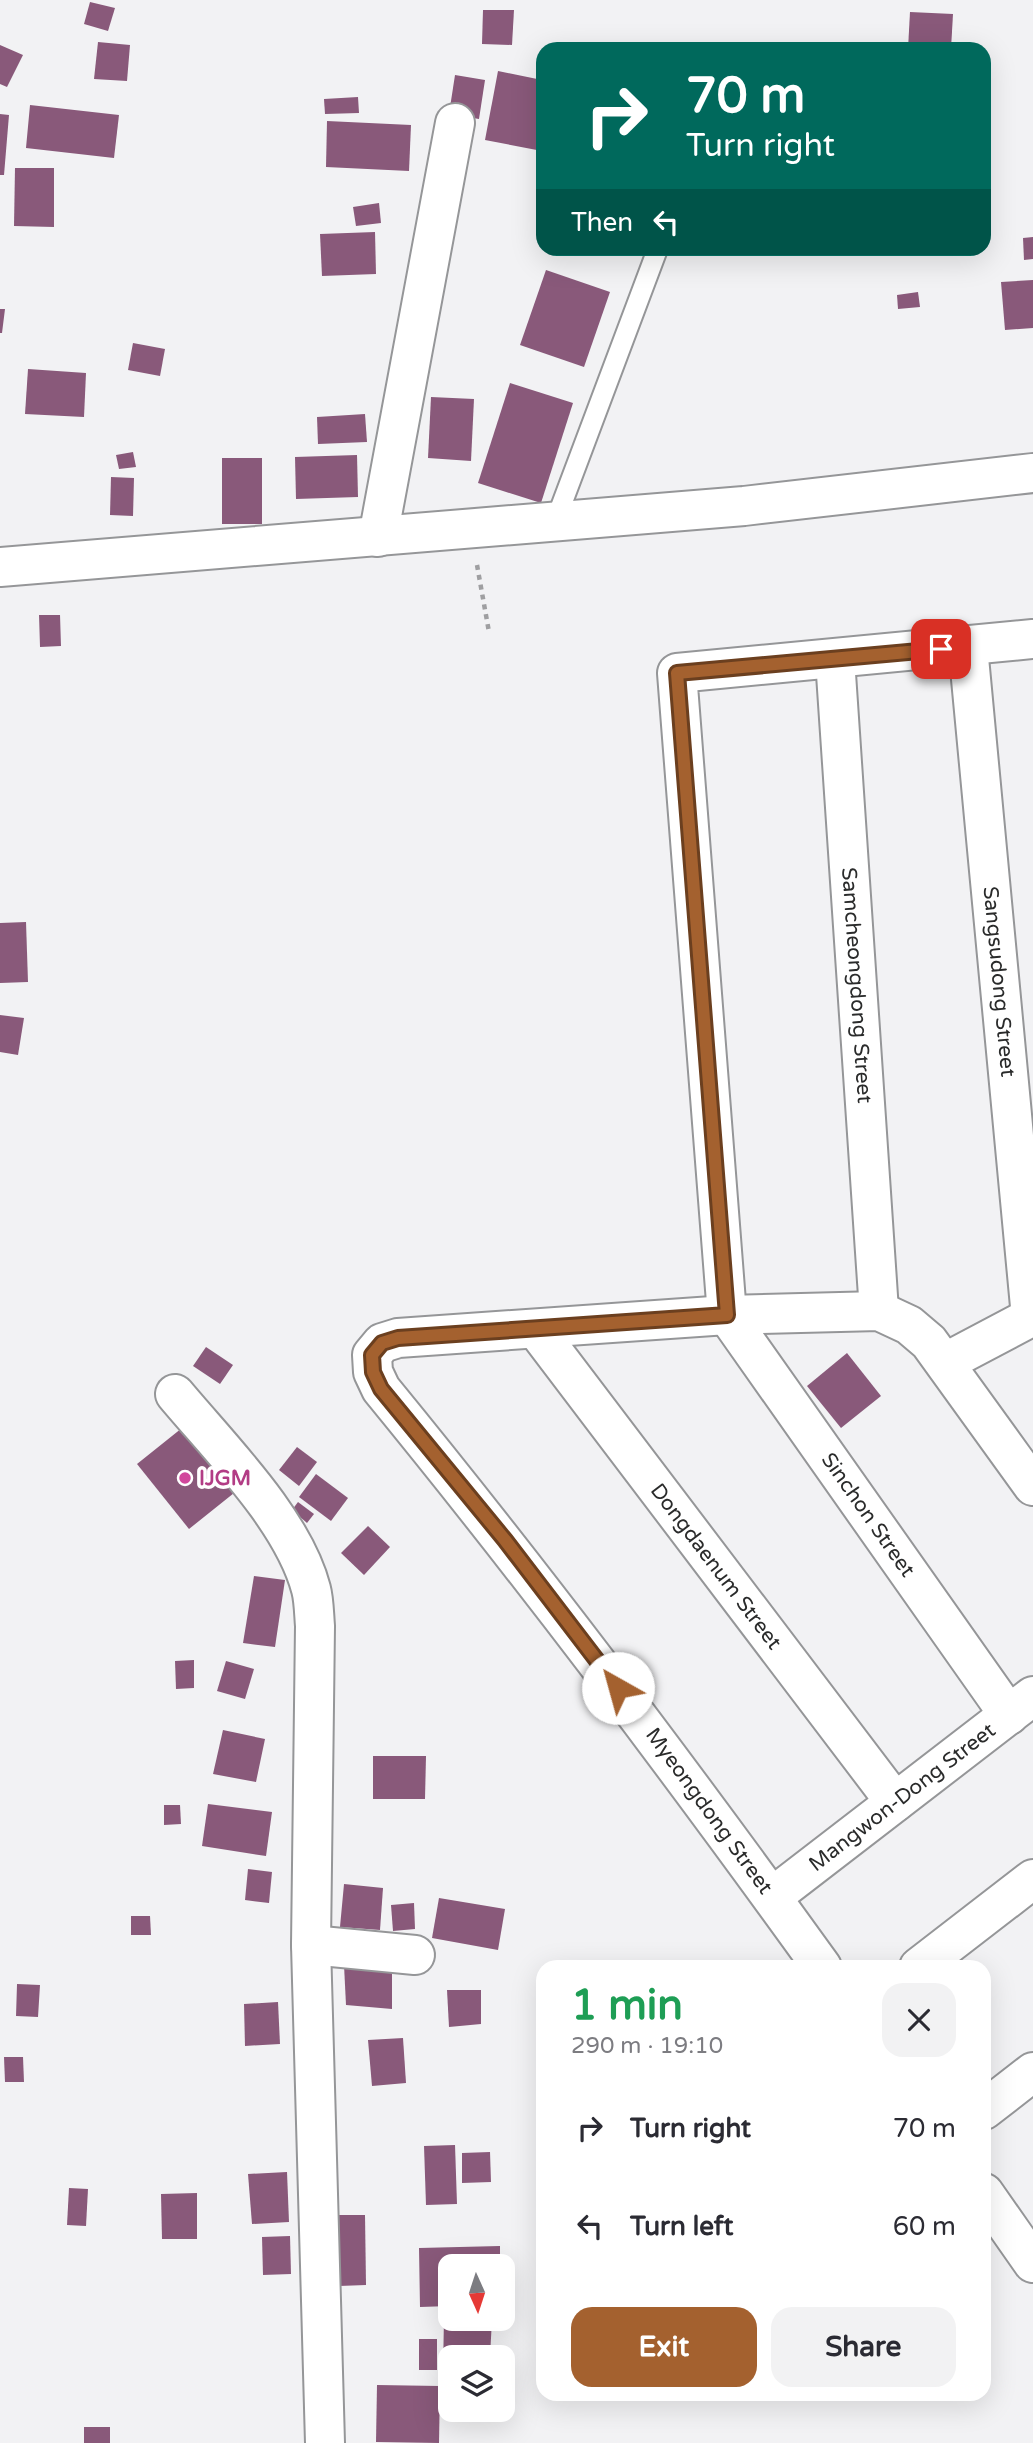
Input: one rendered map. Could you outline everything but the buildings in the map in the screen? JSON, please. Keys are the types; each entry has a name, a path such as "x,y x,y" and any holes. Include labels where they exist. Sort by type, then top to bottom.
{"street":[{"path":"377,537 455,123"},
{"path":"0,566 744,506 1033,473"},
{"path":"727,1315 677,673 1033,639"},
{"name":"Sangsudong Street","path":"968,647 1032,1316"},
{"name":"Samcheongdong Street","path":"835,659 879,1311"},
{"path":"536,1329 727,1315 879,1311 909,1325 929,1342 1033,1486"},
{"name":"Sinchon Street","path":"727,1315 1021,1706"},
{"path":"946,1362 1032,1316"},
{"name":"Myeongdong Street","path":"536,1329 398,1338 382,1343 372,1355 373,1372 381,1389 569,1624 817,1960"},
{"name":"Dongdaenum Street","path":"536,1329 895,1802"},
{"path":"175,1394 276,1516 294,1546 311,1589 315,1626 311,1945 325,2443"},
{"name":"Mangwon-Dong Street","path":"772,1897 1021,1706"},
{"path":"928,1960 1033,1879"},
{"path":"311,1945 415,1955"},
{"path":"991,2104 1033,2072"},
{"path":"991,2203 1033,2263"}],"lane":[{"path":"555,522 655,256"}],"path":[{"path":"470,530 489,632"}],"place":[{"name":"IJGM","path":"185,1478"}],"route":[{"path":"618,1688 505,1540 381,1389 373,1372 372,1355 382,1343 398,1338 727,1315 677,673 941,649"}]}
